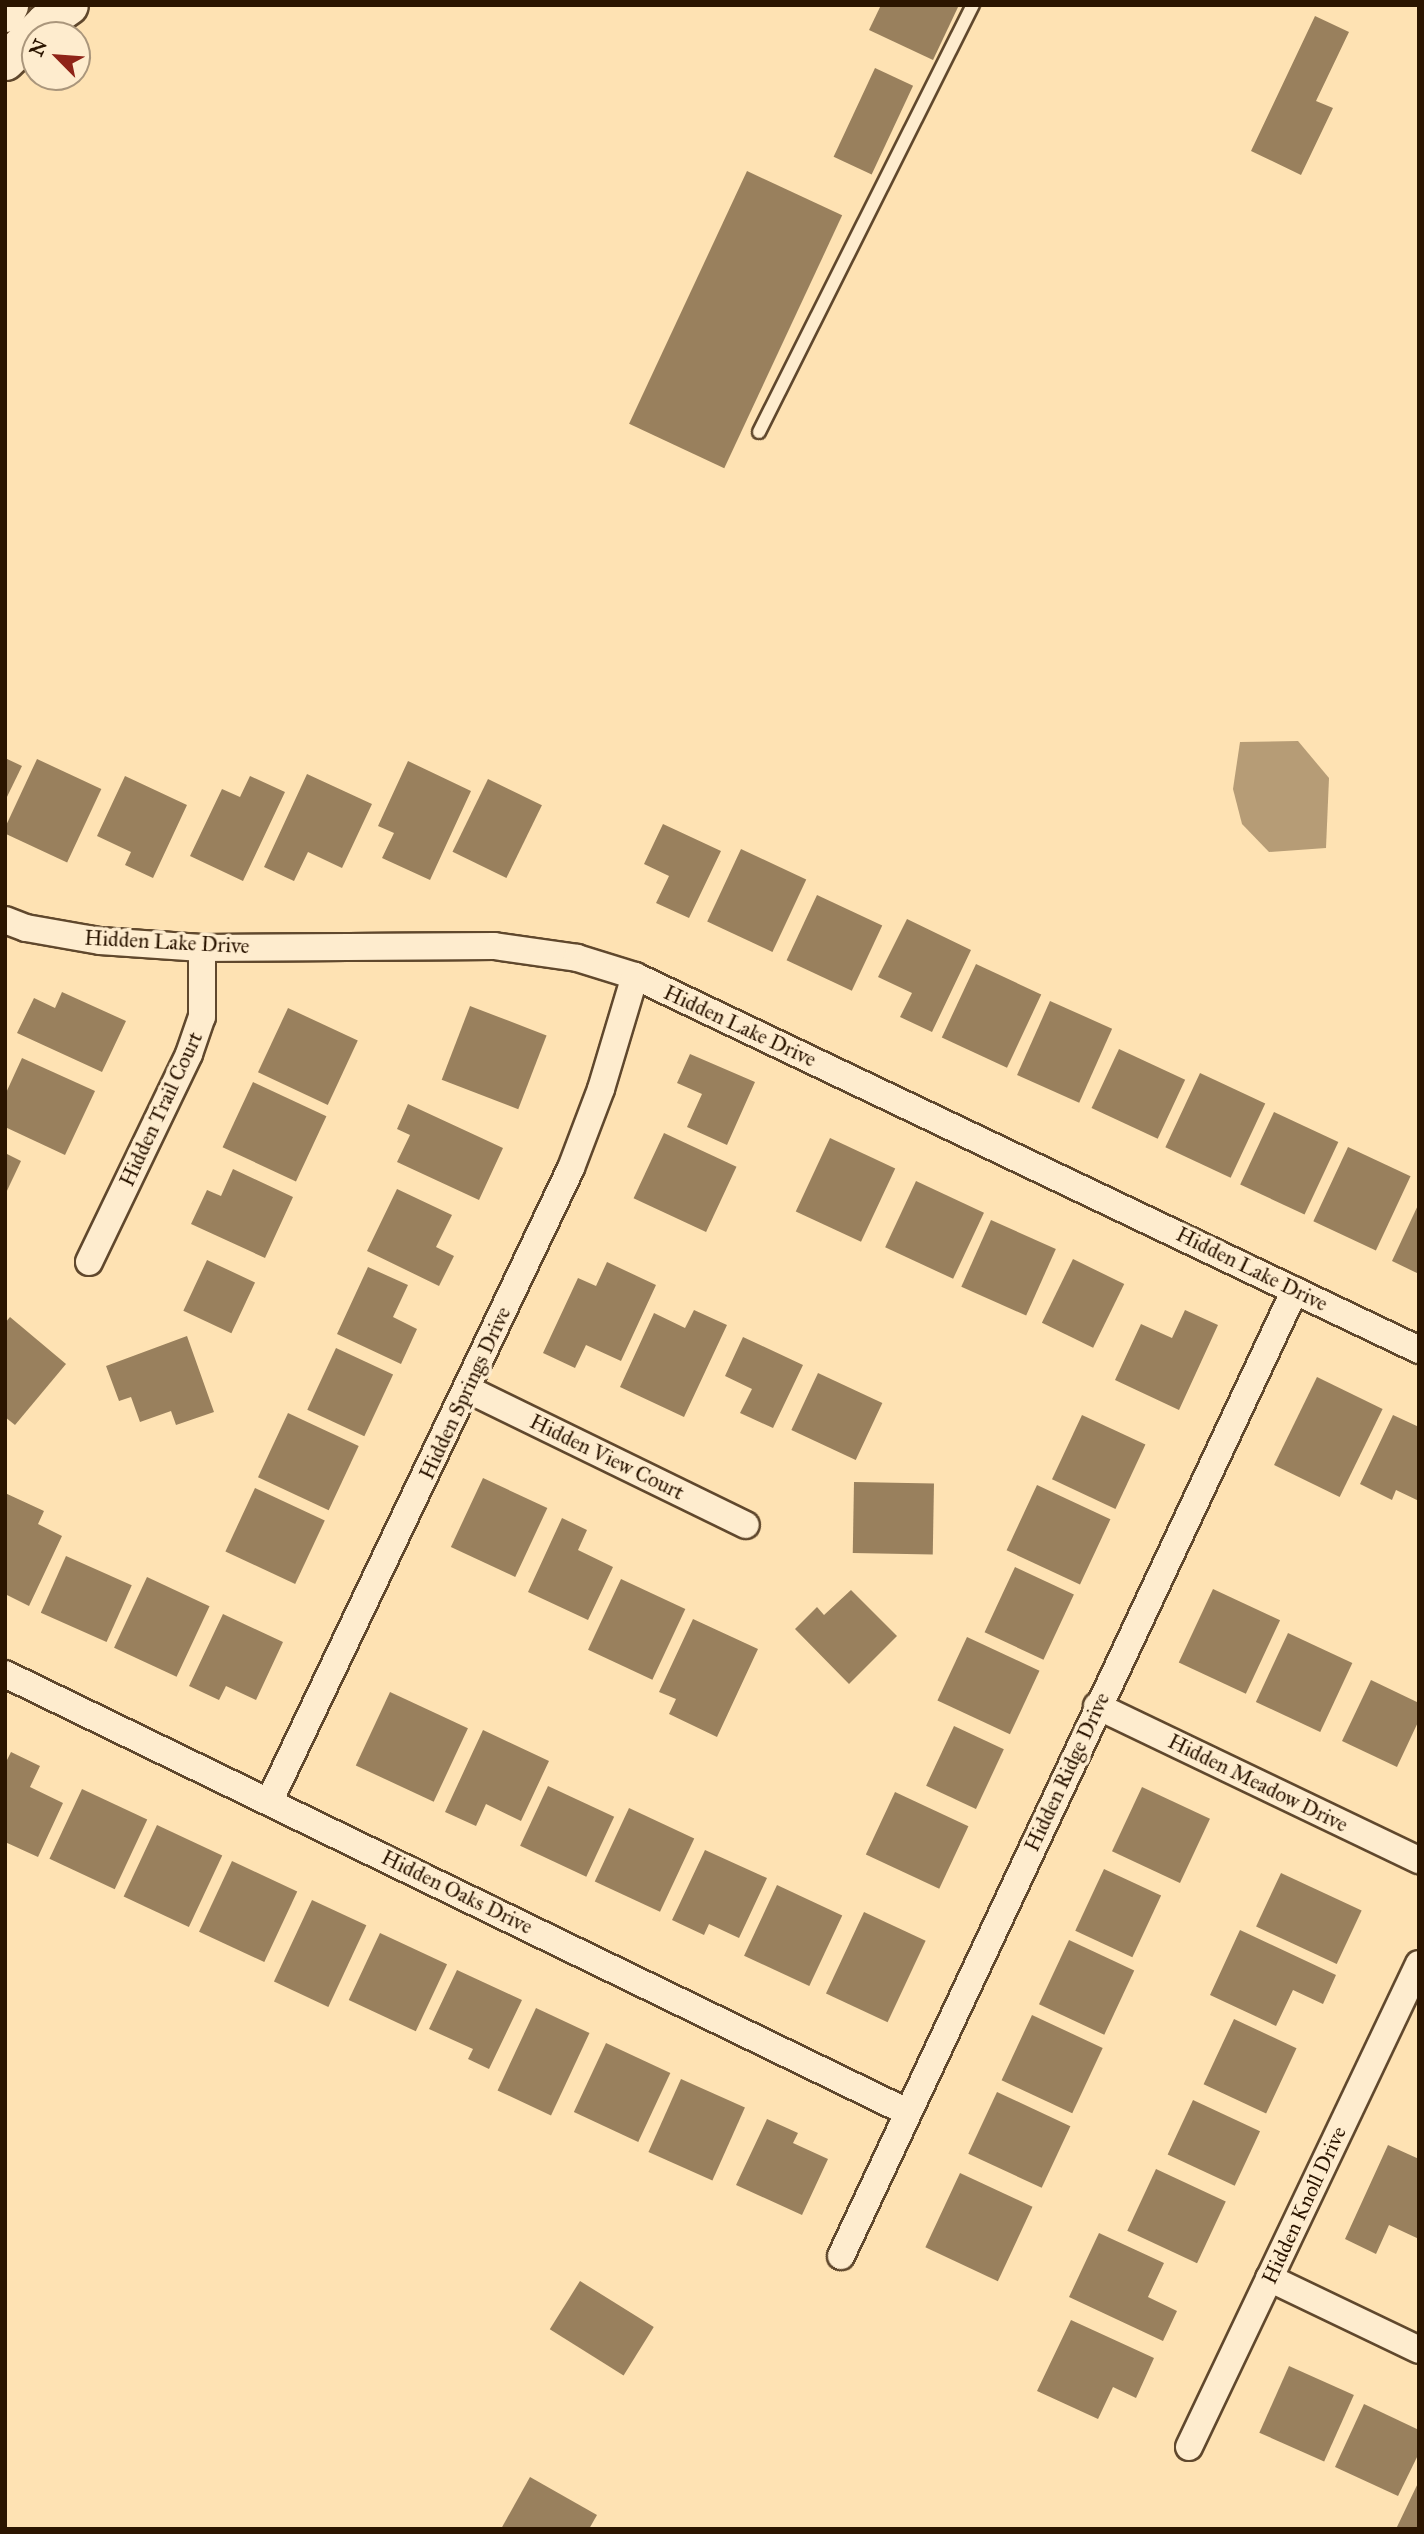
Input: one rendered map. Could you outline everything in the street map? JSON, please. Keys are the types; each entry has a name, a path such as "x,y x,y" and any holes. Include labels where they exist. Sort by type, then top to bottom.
{"main road":[{"path":"5,13 9,5"},
{"path":"5,61 45,22 69,5"}],"street":[{"name":"Hidden Lake Drive","path":"5,920 26,928 100,941 202,948 494,946 576,958 635,976 1419,1350"},
{"name":"Hidden Trail Court","path":"89,1262 189,1054 202,1017 202,948"},
{"name":"Hidden Springs Drive","path":"270,1800 571,1168 601,1090 635,976"},
{"name":"Hidden Ridge Drive","path":"841,2256 1294,1290"},
{"name":"Hidden View Court","path":"467,1389 746,1525"},
{"name":"Hidden Oaks Drive","path":"5,1674 270,1800 907,2112"},
{"name":"Hidden Meadow Drive","path":"1097,1706 1419,1860"},
{"name":"Hidden Knoll Drive","path":"1189,2447 1419,1964"},
{"path":"1269,2278 1419,2350"}],"lane":[{"path":"759,432 973,5"}],"shaded area":[{"path":"1298,741 1329,778 1326,848 1269,852 1242,824 1233,789 1240,742"}],"building":[{"path":"881,5 959,5 933,60 869,30"},
{"path":"1315,16 1349,32 1316,101 1333,108 1301,175 1251,151"},
{"path":"875,68 913,86 872,175 834,157"},
{"path":"747,171 842,215 724,468 629,424"},
{"path":"5,758 22,766 5,801"},
{"path":"37,759 101,789 67,862 5,833 5,828"},
{"path":"408,761 471,791 430,880 382,858 394,833 378,826"},
{"path":"307,774 372,804 342,868 308,852 294,881 264,867"},
{"path":"125,776 187,805 153,878 125,865 131,852 97,836"},
{"path":"250,776 285,792 243,881 190,856 222,789 240,797"},
{"path":"488,779 542,805 506,878 452,852"},
{"path":"663,824 721,851 689,918 656,903 669,876 644,864"},
{"path":"741,849 806,879 772,952 707,922"},
{"path":"817,895 882,925 852,991 787,960"},
{"path":"907,919 971,950 932,1032 900,1017 912,993 878,977"},
{"path":"976,964 1041,994 1007,1068 942,1037"},
{"path":"62,992 126,1021 102,1072 17,1033 34,998 55,1008"},
{"path":"1050,1001 1112,1029 1079,1103 1017,1075"},
{"path":"470,1006 547,1035 518,1109 442,1080"},
{"path":"288,1008 358,1041 328,1105 258,1072"},
{"path":"1119,1049 1185,1080 1158,1139 1092,1108"},
{"path":"690,1054 755,1082 727,1145 687,1127 702,1094 677,1083"},
{"path":"22,1058 95,1091 65,1155 5,1127 5,1095"},
{"path":"1200,1073 1265,1103 1231,1178 1165,1147"},
{"path":"253,1082 326,1116 296,1181 223,1147"},
{"path":"408,1104 503,1148 479,1200 397,1162 410,1135 397,1129"},
{"path":"1274,1112 1338,1142 1305,1215 1240,1185"},
{"path":"664,1133 737,1167 706,1232 634,1198"},
{"path":"830,1138 895,1168 861,1242 796,1211"},
{"path":"1348,1147 1411,1176 1376,1250 1313,1221"},
{"path":"5,1153 21,1161 5,1195"},
{"path":"233,1169 293,1197 265,1258 191,1224 207,1190 221,1196"},
{"path":"916,1181 984,1213 953,1279 885,1247"},
{"path":"397,1189 452,1215 436,1247 454,1256 439,1286 367,1251"},
{"path":"1419,1203 1419,1274 1392,1261"},
{"path":"991,1220 1056,1249 1026,1316 961,1287"},
{"path":"1073,1259 1124,1284 1093,1348 1042,1323"},
{"path":"207,1260 255,1282 231,1333 183,1311"},
{"path":"607,1262 656,1285 621,1361 586,1345 575,1368 543,1353 578,1278 596,1286"},
{"path":"368,1267 408,1285 393,1317 417,1329 401,1364 337,1334"},
{"path":"694,1310 727,1325 684,1417 620,1387 654,1313 685,1328"},
{"path":"1185,1310 1218,1325 1179,1410 1115,1380 1141,1324 1172,1338"},
{"path":"10,1317 66,1364 15,1425 5,1417 5,1323"},
{"path":"187,1336 214,1412 176,1425 171,1411 140,1422 131,1397 119,1401 106,1366"},
{"path":"743,1337 803,1365 773,1428 740,1413 752,1389 725,1376"},
{"path":"336,1348 393,1375 364,1436 307,1410"},
{"path":"818,1373 882,1403 856,1460 791,1430"},
{"path":"1317,1377 1383,1409 1340,1497 1274,1465"},
{"path":"288,1413 359,1446 329,1510 258,1477"},
{"path":"1082,1415 1145,1445 1115,1509 1052,1479"},
{"path":"1393,1415 1419,1427 1419,1501 1396,1490 1392,1500 1360,1484"},
{"path":"483,1478 547,1508 515,1577 451,1547"},
{"path":"854,1482 934,1483 933,1554 853,1553"},
{"path":"1037,1485 1110,1519 1080,1584 1007,1550"},
{"path":"255,1488 325,1521 295,1584 225,1551"},
{"path":"5,1493 44,1511 38,1524 62,1536 29,1606 5,1594"},
{"path":"562,1518 587,1530 578,1550 613,1567 588,1620 528,1592"},
{"path":"66,1556 132,1585 107,1642 41,1613"},
{"path":"1015,1567 1074,1594 1043,1660 985,1632"},
{"path":"147,1577 210,1606 177,1677 114,1648"},
{"path":"621,1579 685,1609 652,1680 588,1650"},
{"path":"1213,1589 1280,1620 1246,1694 1179,1662"},
{"path":"851,1590 897,1636 849,1684 795,1629 817,1607 824,1615"},
{"path":"223,1614 283,1642 256,1700 226,1686 219,1700 189,1686"},
{"path":"693,1619 758,1649 717,1737 669,1714 676,1699 659,1692"},
{"path":"1288,1633 1352,1663 1320,1732 1256,1702"},
{"path":"967,1637 1040,1671 1010,1734 937,1700"},
{"path":"1371,1680 1419,1703 1419,1720 1397,1767 1342,1741"},
{"path":"390,1692 468,1728 434,1802 356,1765"},
{"path":"954,1726 1004,1749 976,1809 926,1786"},
{"path":"483,1730 549,1761 521,1821 486,1804 476,1826 445,1812"},
{"path":"11,1752 40,1766 30,1787 63,1803 38,1857 5,1842 5,1764"},
{"path":"548,1786 614,1817 586,1877 520,1846"},
{"path":"1142,1787 1210,1819 1180,1883 1112,1851"},
{"path":"82,1789 147,1819 115,1889 49,1859"},
{"path":"895,1792 968,1826 939,1889 866,1855"},
{"path":"629,1808 694,1838 660,1912 595,1881"},
{"path":"157,1825 222,1855 189,1927 124,1897"},
{"path":"705,1850 767,1878 739,1938 709,1924 704,1935 672,1920"},
{"path":"232,1861 297,1891 264,1962 199,1932"},
{"path":"1104,1869 1161,1896 1132,1957 1075,1931"},
{"path":"1281,1873 1362,1911 1337,1964 1256,1926"},
{"path":"777,1885 842,1915 809,1986 744,1956"},
{"path":"312,1900 366,1925 328,2007 274,1982"},
{"path":"864,1912 926,1941 888,2022 826,1994"},
{"path":"1240,1930 1336,1975 1323,2004 1293,1990 1276,2026 1210,1995"},
{"path":"380,1933 447,1964 416,2031 349,2000"},
{"path":"1069,1940 1134,1970 1104,2035 1039,2004"},
{"path":"457,1970 522,2000 489,2069 468,2059 473,2049 429,2029"},
{"path":"536,2008 589,2033 551,2115 498,2090"},
{"path":"1032,2015 1103,2048 1072,2113 1002,2080"},
{"path":"1234,2019 1297,2048 1266,2113 1204,2084"},
{"path":"606,2043 670,2073 638,2142 574,2112"},
{"path":"681,2079 745,2107 712,2181 648,2152"},
{"path":"997,2092 1070,2126 1042,2188 968,2154"},
{"path":"1193,2100 1260,2131 1235,2186 1168,2154"},
{"path":"767,2119 798,2133 793,2143 828,2159 802,2215 736,2185"},
{"path":"1388,2145 1419,2159 1419,2239 1389,2225 1376,2254 1345,2239"},
{"path":"1156,2169 1226,2202 1197,2263 1127,2231"},
{"path":"960,2173 1033,2207 998,2281 925,2247"},
{"path":"1099,2233 1164,2263 1148,2297 1177,2311 1163,2341 1069,2297"},
{"path":"580,2281 654,2327 624,2375 550,2329"},
{"path":"1071,2320 1154,2358 1136,2398 1113,2387 1098,2419 1037,2391"},
{"path":"1289,2366 1354,2395 1324,2462 1259,2433"},
{"path":"1364,2404 1419,2430 1419,2453 1398,2496 1335,2467"},
{"path":"530,2477 597,2515 589,2529 501,2529"},
{"path":"1419,2481 1419,2529 1396,2529"}]}
